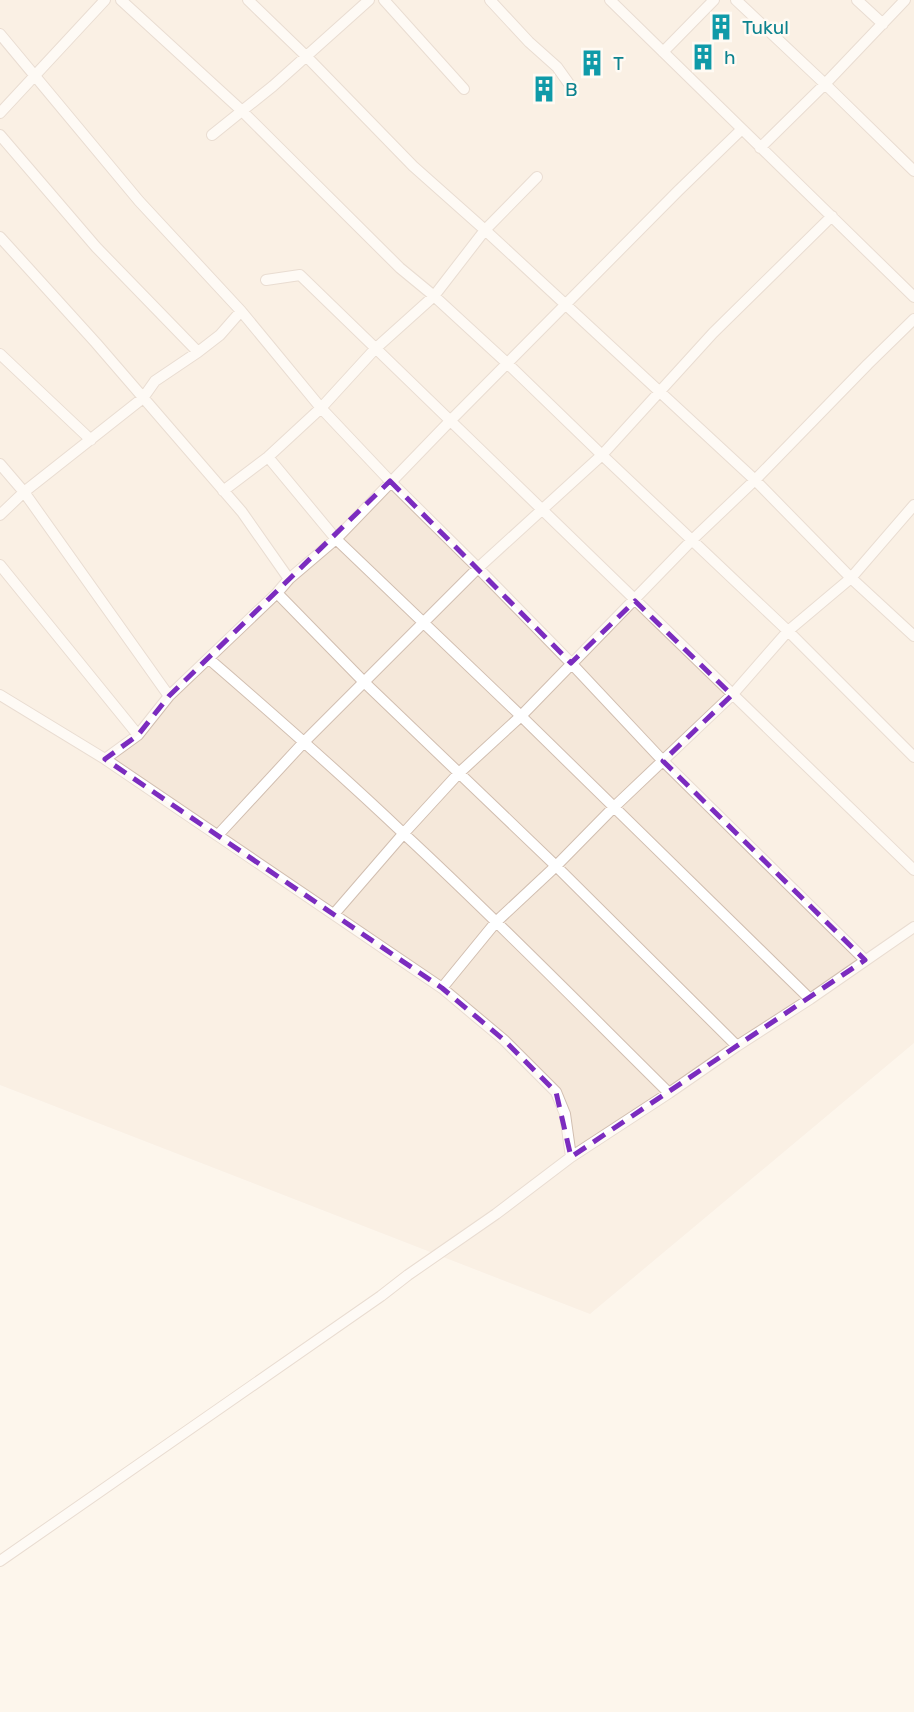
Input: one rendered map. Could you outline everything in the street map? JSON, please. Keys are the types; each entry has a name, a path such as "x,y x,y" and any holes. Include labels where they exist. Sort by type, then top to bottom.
{"street":[{"path":"0,113 105,0"},
{"path":"121,0 241,110 400,268 508,364 788,631 914,757"},
{"path":"248,0 412,166 755,480 851,578 914,636"},
{"path":"212,135 273,86 369,0"},
{"path":"384,0 464,89"},
{"path":"490,0 556,67 572,88"},
{"path":"610,0 914,297"},
{"path":"663,52 714,0"},
{"path":"736,0 914,171"},
{"path":"857,0 883,24"},
{"path":"760,148 905,0"},
{"path":"0,34 139,201 241,311 321,408 571,663 663,761 865,960"},
{"path":"105,759 138,735 169,696 289,579 336,539 390,481 742,129"},
{"path":"0,135 96,247 198,352"},
{"path":"223,491 268,457 321,408 375,349 434,296 485,230 537,177"},
{"path":"218,835 304,742 478,568 602,455 713,333 832,216"},
{"path":"0,237 242,512 289,579"},
{"path":"266,281 300,275 914,870"},
{"path":"0,515 24,492 143,398 155,381 220,335 241,311"},
{"path":"334,914 459,773 521,716 692,540 914,319"},
{"path":"0,354 91,440"},
{"path":"268,457 336,539 810,999"},
{"path":"0,464 24,492 169,696"},
{"path":"442,988 496,922 732,695 788,631 851,578 914,505"},
{"path":"0,565 138,735"},
{"path":"277,593 364,682 556,866 737,1046"},
{"path":"209,659 404,833 669,1093"},
{"path":"0,695 105,759 442,988 504,1040 556,1092 565,1114 571,1157"},
{"path":"0,1561 370,1304 571,1157 914,927"}],"highlighted area":[{"path":"390,481 571,663 635,601 732,695 663,761 865,960 571,1157 556,1092 504,1040 442,988 105,759 138,735 169,696"}],"shaded area":[{"path":"0,0 914,0 914,1043 590,1314 0,1085"}],"place":[{"name":"Tukul","path":"721,27"},
{"name":"h","path":"703,57"},
{"name":"T","path":"592,63"},
{"name":"B","path":"544,89"}]}
